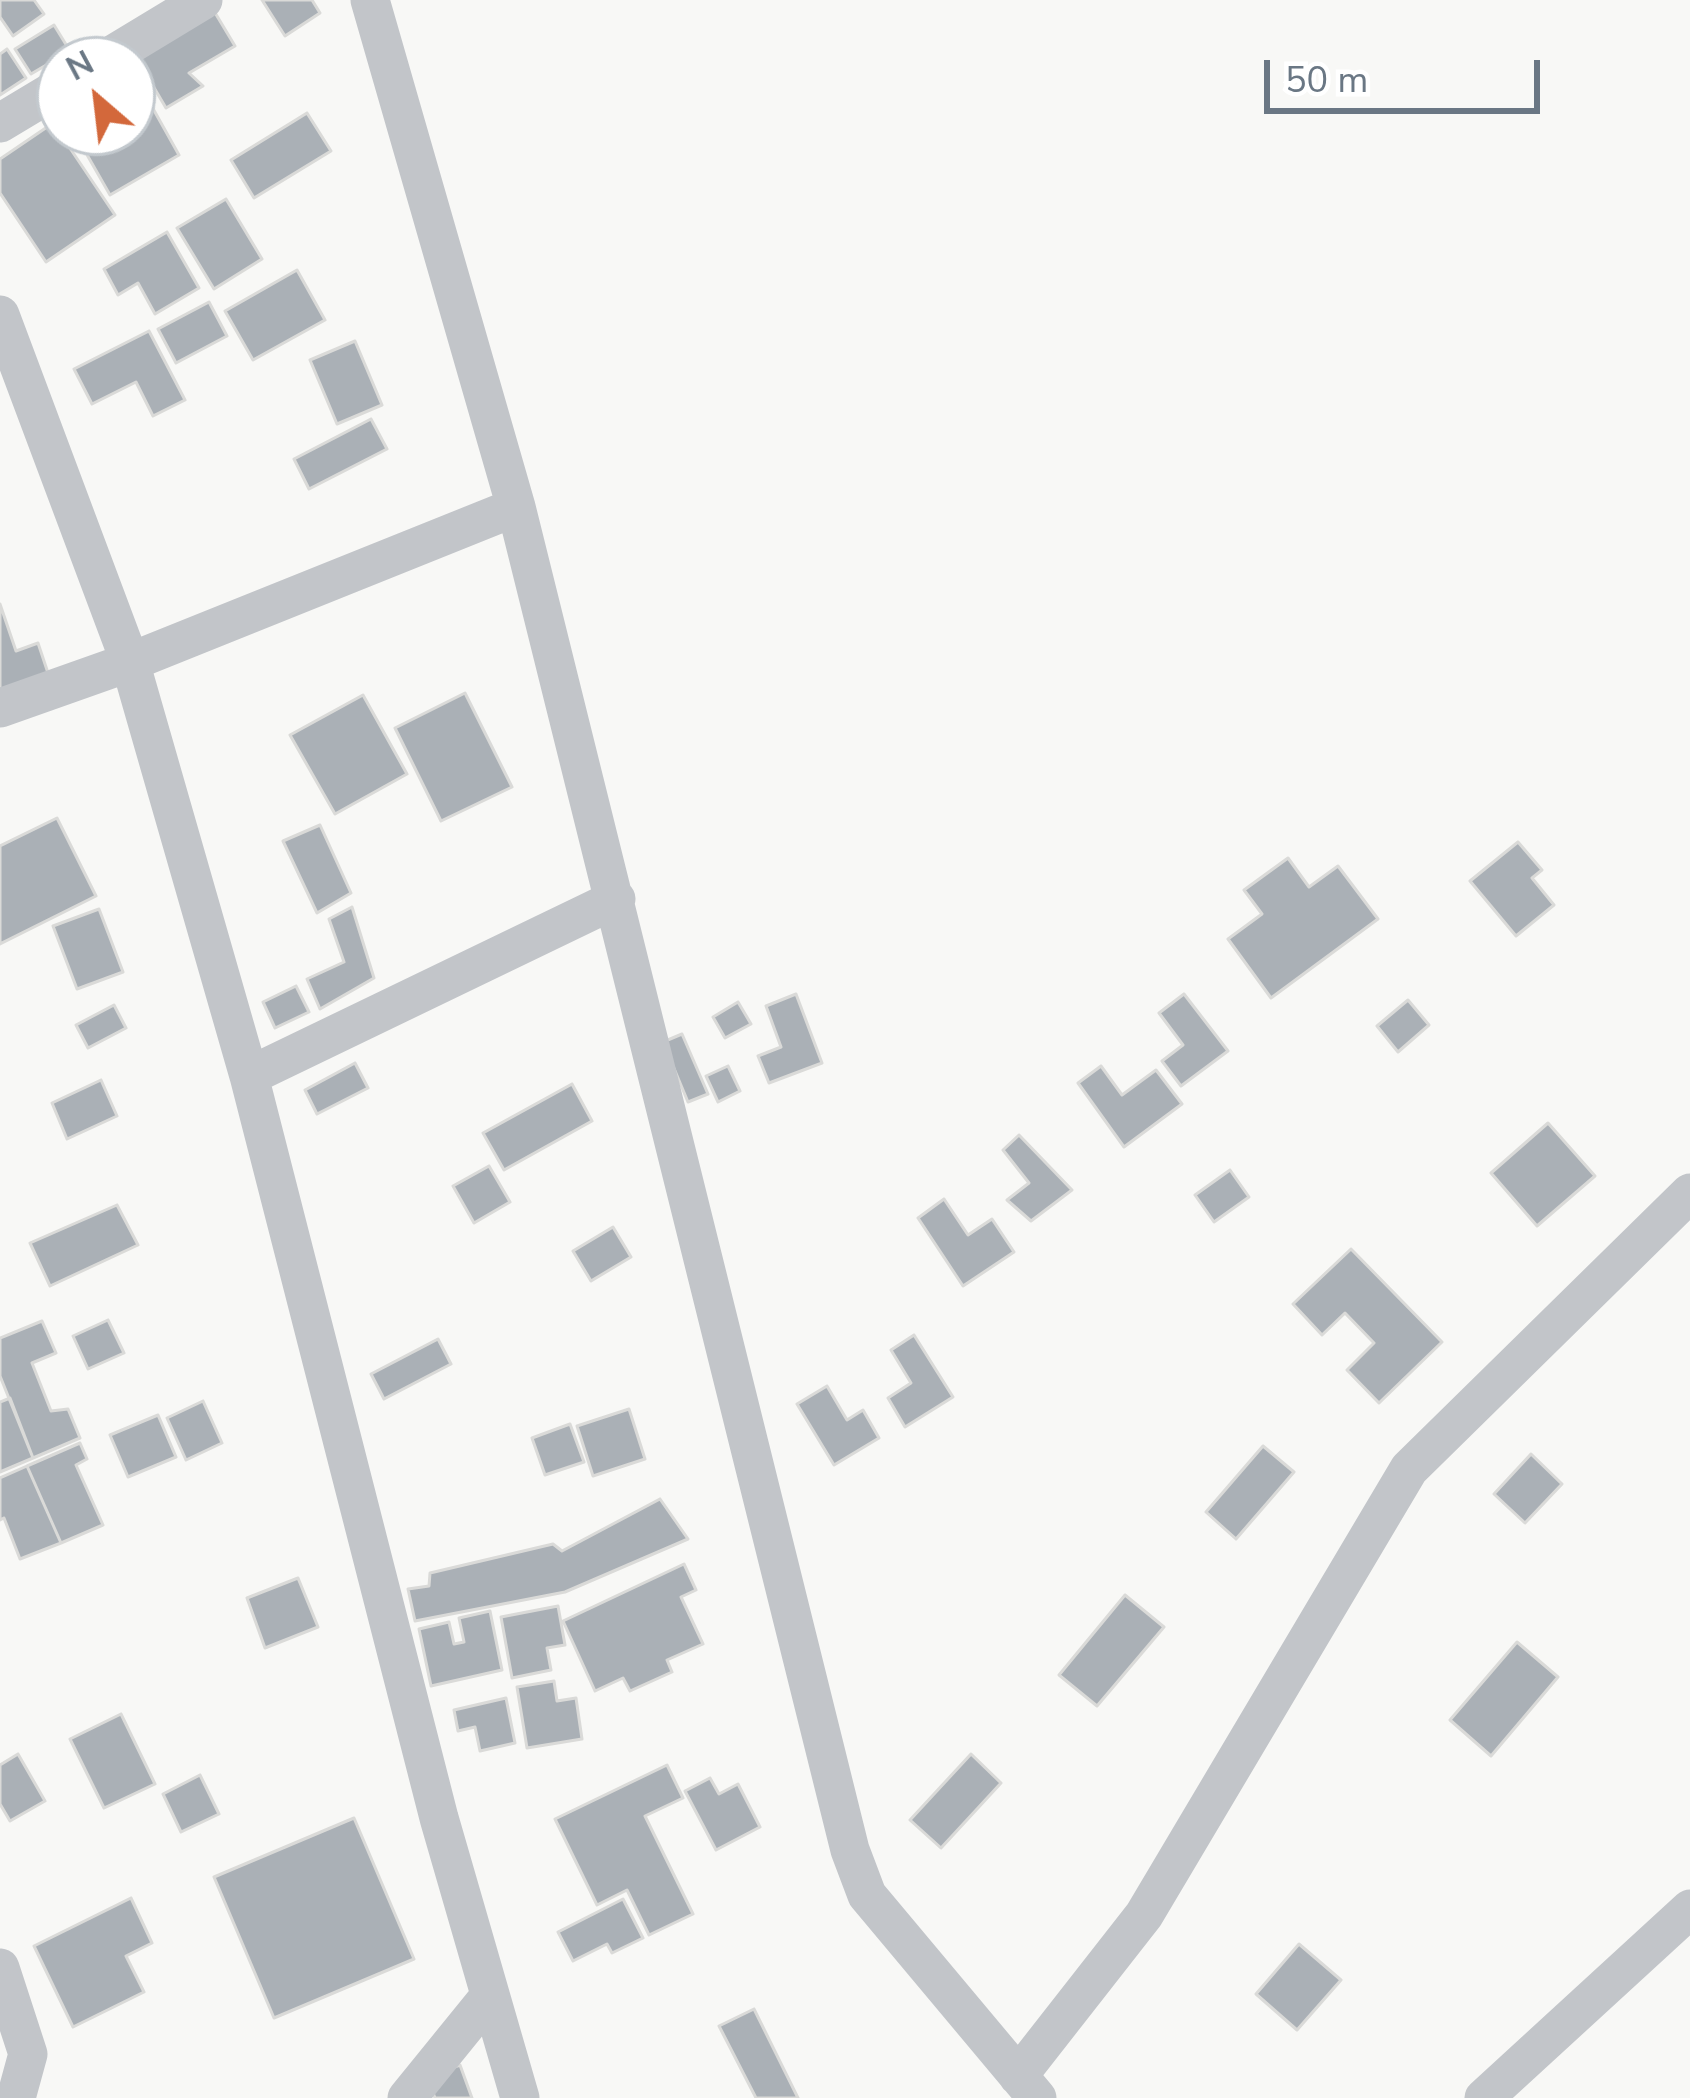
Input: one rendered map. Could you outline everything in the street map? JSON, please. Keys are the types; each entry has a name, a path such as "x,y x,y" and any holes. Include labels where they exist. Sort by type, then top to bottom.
{"street":[{"path":"144,36 203,0"},
{"path":"370,0 516,507 850,1850 867,1895 1027,2087 1144,1915 1409,1468 1690,1193"},
{"path":"0,123 36,101"},
{"path":"0,315 130,662 249,1076 439,1818 520,2098"},
{"path":"0,708 130,662 516,507"},
{"path":"249,1076 616,899"},
{"path":"1484,2098 1690,1909"},
{"path":"0,1968 28,2054 16,2098"},
{"path":"407,2098 489,1997"}],"building":[{"path":"0,0 34,0 44,14 13,36 0,17"},
{"path":"262,0 312,0 320,13 285,36"},
{"path":"214,11 235,46 189,73 203,86 166,108 156,91 156,45"},
{"path":"54,25 61,36 36,36"},
{"path":"36,36 36,71 31,74 15,49"},
{"path":"7,49 26,78 0,95 0,54"},
{"path":"307,113 331,151 254,198 231,160"},
{"path":"156,114 179,155 110,195 88,156 156,156"},
{"path":"36,135 36,156 75,156 115,215 46,262 0,193 0,159"},
{"path":"226,199 262,259 214,289 177,228"},
{"path":"167,232 199,288 155,314 138,283 118,295 104,269"},
{"path":"297,270 325,320 253,360 225,311"},
{"path":"209,302 227,336 176,363 158,329"},
{"path":"149,331 185,400 153,416 136,382 92,404 74,369"},
{"path":"355,341 382,405 337,424 310,360"},
{"path":"371,419 387,449 309,489 294,459"},
{"path":"0,604 16,651 38,643 48,673 0,690"},
{"path":"465,693 512,787 441,821 395,728"},
{"path":"363,695 407,774 335,814 290,735"},
{"path":"57,818 96,896 0,944 0,846"},
{"path":"320,825 351,893 317,913 283,841"},
{"path":"1518,842 1542,870 1532,878 1554,905 1516,936 1470,881"},
{"path":"1288,858 1309,887 1338,866 1378,919 1271,998 1228,939 1262,914 1244,890"},
{"path":"352,907 374,978 320,1009 307,979 344,962 329,919"},
{"path":"99,909 123,972 77,989 53,926"},
{"path":"296,986 309,1012 275,1028 263,1002"},
{"path":"796,994 822,1063 769,1083 758,1056 781,1047 766,1006"},
{"path":"1184,994 1228,1051 1181,1086 1162,1061 1183,1045 1159,1013"},
{"path":"1408,1000 1429,1025 1398,1052 1377,1026"},
{"path":"738,1002 751,1024 725,1038 713,1017"},
{"path":"114,1005 126,1028 88,1048 76,1025"},
{"path":"682,1034 708,1094 688,1102 663,1042"},
{"path":"355,1063 368,1088 317,1114 305,1090"},
{"path":"728,1066 740,1091 718,1102 706,1076"},
{"path":"1101,1066 1122,1095 1156,1070 1182,1104 1124,1147 1078,1083"},
{"path":"101,1080 117,1116 67,1139 52,1103"},
{"path":"572,1084 592,1121 504,1170 483,1133"},
{"path":"1548,1123 1595,1176 1537,1226 1491,1173"},
{"path":"1019,1135 1072,1190 1031,1221 1007,1200 1029,1183 1003,1150"},
{"path":"489,1166 510,1202 474,1223 453,1186"},
{"path":"1230,1170 1249,1197 1214,1222 1195,1195"},
{"path":"944,1199 968,1235 992,1219 1014,1252 963,1286 918,1218"},
{"path":"117,1205 138,1245 50,1286 30,1243"},
{"path":"613,1227 631,1257 591,1281 573,1251"},
{"path":"1351,1249 1442,1342 1379,1403 1347,1370 1374,1343 1345,1313 1322,1335 1293,1304"},
{"path":"108,1320 124,1353 88,1369 73,1336"},
{"path":"42,1321 56,1353 32,1363 51,1411 68,1409 80,1438 33,1458 0,1376 0,1338"},
{"path":"914,1335 953,1397 905,1427 888,1398 911,1383 891,1350"},
{"path":"438,1339 451,1364 384,1399 371,1374"},
{"path":"827,1386 847,1420 863,1410 879,1438 834,1465 797,1404"},
{"path":"10,1398 33,1458 0,1472 0,1402"},
{"path":"203,1401 222,1443 186,1460 167,1418"},
{"path":"629,1409 645,1459 593,1476 577,1426"},
{"path":"158,1415 176,1457 128,1477 110,1435"},
{"path":"570,1424 584,1462 545,1475 532,1438"},
{"path":"80,1443 87,1459 76,1465 103,1525 61,1543 27,1466"},
{"path":"1263,1446 1294,1472 1236,1539 1206,1512"},
{"path":"1531,1454 1562,1484 1525,1523 1494,1494"},
{"path":"27,1466 61,1543 20,1559 4,1518 0,1520 0,1478"},
{"path":"660,1499 688,1539 565,1592 415,1621 408,1589 429,1586 430,1573 553,1544 562,1551"},
{"path":"684,1564 696,1590 681,1597 703,1644 667,1660 672,1672 630,1691 623,1678 595,1691 563,1621"},
{"path":"298,1578 318,1627 265,1648 247,1598"},
{"path":"1125,1595 1164,1627 1097,1706 1059,1675"},
{"path":"558,1606 565,1645 547,1648 551,1670 512,1678 501,1617"},
{"path":"490,1611 502,1670 431,1686 419,1629 449,1622 454,1644 464,1642 459,1618"},
{"path":"1517,1642 1558,1677 1491,1756 1450,1720"},
{"path":"554,1681 557,1701 576,1698 582,1739 527,1748 517,1687"},
{"path":"506,1698 515,1743 480,1751 475,1727 458,1731 454,1710"},
{"path":"121,1714 155,1784 104,1808 70,1739"},
{"path":"18,1754 45,1801 10,1821 0,1804 0,1765"},
{"path":"971,1754 1001,1783 941,1848 910,1820"},
{"path":"667,1765 683,1798 645,1816 693,1914 649,1935 627,1890 597,1905 555,1819"},
{"path":"200,1775 219,1814 181,1832 163,1794"},
{"path":"710,1778 719,1794 738,1784 760,1827 716,1850 685,1791"},
{"path":"354,1818 414,1959 274,2018 214,1877"},
{"path":"131,1898 152,1943 126,1956 144,1992 73,2027 34,1946"},
{"path":"623,1899 643,1938 612,1953 607,1944 573,1961 558,1932"},
{"path":"1299,1944 1341,1980 1297,2030 1256,1994"},
{"path":"754,2009 798,2098 756,2098 719,2026"},
{"path":"460,2065 472,2098 435,2098 427,2077"}]}
